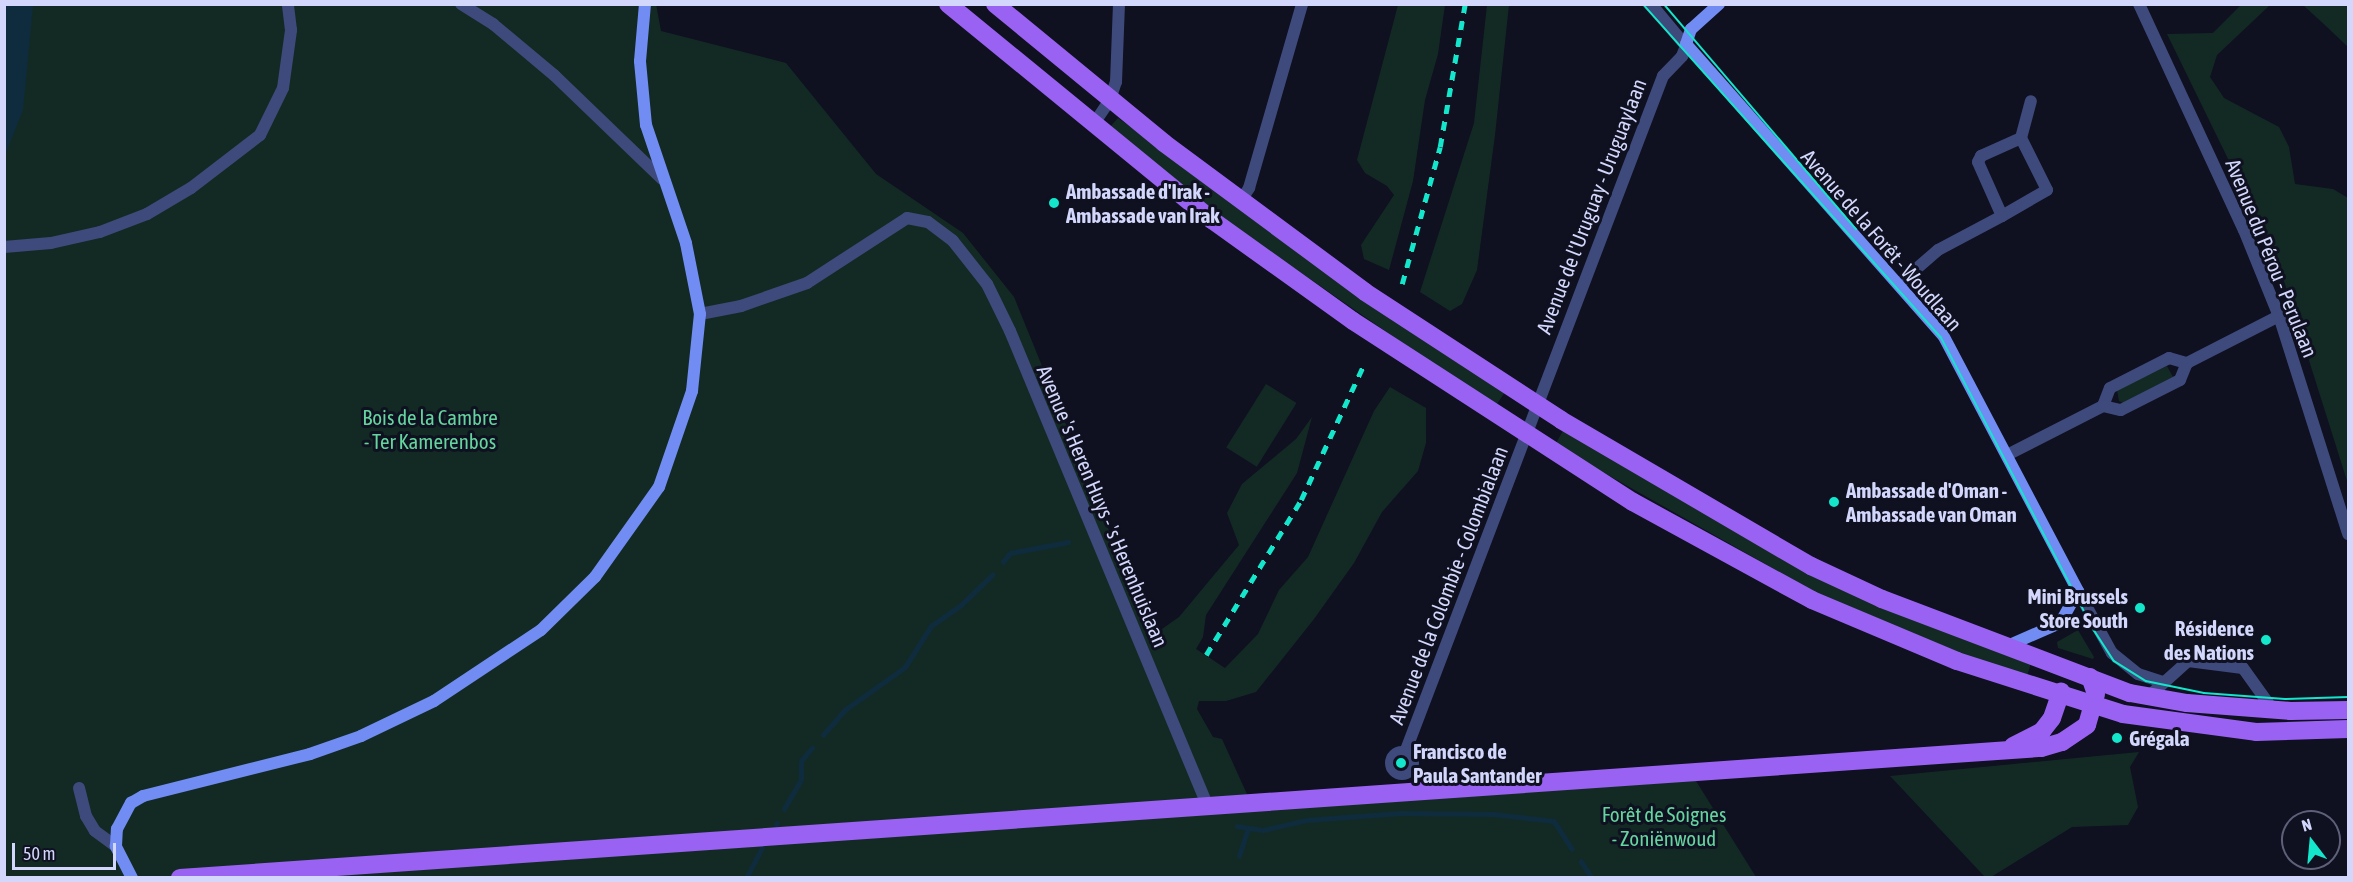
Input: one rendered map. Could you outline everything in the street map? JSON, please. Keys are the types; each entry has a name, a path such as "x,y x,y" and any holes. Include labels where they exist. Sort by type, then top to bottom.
{"main road":[{"path":"948,4 1093,125 1212,220 1286,273 1527,435 1633,502 1812,600 1957,661 2134,716 2205,728 2256,732 2349,729"},
{"path":"995,4 1110,100 1240,202 1365,292 1537,405 1811,566 1882,599 2148,697 2273,710 2349,710"},
{"path":"2011,748 2042,731 2052,718 2061,692 2090,677"},
{"path":"180,878 1208,807 2011,748 2041,748 2062,742 2086,725 2096,694 2090,677"}],"street":[{"path":"4,247 51,243 100,232 147,214 191,188 260,135 283,88 291,30 288,4"},
{"path":"461,4 493,24 554,75 662,179"},
{"path":"116,846 117,829 131,803 143,796 310,754 361,736 434,701 541,630 595,577 659,487 692,391 700,314 686,243 662,179 642,99 645,4"},
{"path":"1093,125 1110,100 1116,82 1119,4"},
{"path":"1240,202 1249,188 1302,4"},
{"name":"Avenue de la Forêt - Woudlaan","path":"1651,4 1900,283 1952,347 2112,653 2138,674 2163,682"},
{"name":"Avenue de l'Uruguay - Uruguaylaan","path":"1527,435 1663,76 1682,56 1691,29 1719,4"},
{"name":"Avenue du Pérou - Perulaan","path":"2139,4 2244,230 2279,316 2349,534"},
{"path":"1900,283 1938,250 2047,190 2021,138 2031,101"},
{"path":"2002,216 1978,162 1981,156 2021,138"},
{"name":"Avenue 's Heren Huys - 's Herenhuislaan","path":"700,314 741,306 807,283 907,218 917,218 943,231 970,258 1010,331 1208,807"},
{"path":"2007,455 2103,406 2121,410 2180,380 2187,363 2279,316"},
{"path":"2103,406 2110,388 2169,358 2187,363"},
{"name":"Avenue de la Colombie - Colombialaan","path":"1406,750 1527,435"},
{"path":"2006,646 2060,623 2078,591"},
{"path":"2148,697 2188,661 2243,668 2273,710"},
{"path":"80,788 86,816 95,831 116,846 132,878"}],"green space":[{"name":"Bois de la Cambre - Ter Kamerenbos","path":"656,4 661,31 786,63 876,174 963,233 1014,297 1152,636 1179,617 1239,545 1227,513 1242,484 1296,439 1312,417 1297,473 1206,615 1203,637 1196,649 1225,668 1258,634 1279,590 1308,557 1374,411 1390,387 1426,408 1426,443 1418,471 1382,512 1354,563 1314,619 1256,692 1226,701 1199,701 1197,709 1213,737 1222,739 1251,803 1691,773 1756,877 5,878 5,5"},
{"path":"1398,5 1445,5 1438,54 1425,100 1413,181 1389,270 1364,259 1361,245 1394,195 1387,186 1365,173 1357,160"},
{"path":"1487,5 1509,5 1495,135 1477,270 1462,304 1450,311 1420,292 1474,123"},
{"path":"2241,5 2270,5 2217,55 2210,77 2224,98 2279,127 2289,147 2295,184 2333,189 2348,198 2348,484 2277,259 2167,34 2213,33"},
{"path":"2303,5 2348,5 2348,47 2327,27"},
{"path":"1118,118 1505,392 1495,407 1212,211 1110,127"},
{"path":"2167,366 2173,377 2123,403 2119,401 2117,390"},
{"path":"1266,384 1297,403 1257,467 1226,448"},
{"path":"1564,429 1643,478 2031,663 2027,676 1927,643 1845,609 1555,445"},
{"path":"2078,630 2094,657 2093,659 2058,648 2057,642"},
{"path":"2139,752 2130,767 2138,807 2128,825 2072,827 1991,877 1985,877 1890,776"}],"water":[{"path":"5,4 33,5 23,110 5,155"}],"waterway":[{"path":"1003,562 1010,553 1068,542"},
{"path":"823,735 846,709 905,667 931,626 962,604 992,575"},
{"path":"784,809 801,779 801,761 812,748"},
{"path":"1237,826 1263,830 1307,820 1400,813 1493,814 1554,821 1572,849"},
{"path":"1239,856 1248,828"},
{"path":"746,878 762,848"},
{"path":"1581,861 1592,878"}],"tram line":[{"path":"1643,4 1941,337 2094,630 2114,661 2146,681 2204,693 2285,699 2348,697"},
{"path":"1664,4 1856,229"}],"railway":[{"path":"1402,284 1440,147 1465,4"},
{"path":"1206,655 1301,500 1365,362"}],"place":[{"name":"Ambassade d'Irak - Ambassade van Irak","path":"1054,203"},
{"name":"Ambassade d'Oman - Ambassade van Oman","path":"1834,502"},
{"name":"Mini Brussels Store South","path":"2140,608"},
{"name":"Résidence des Nations","path":"2266,640"},
{"name":"Grégala","path":"2117,738"},
{"name":"Francisco de Paula Santander","path":"1401,763"}],"park label":[{"name":"Forêt de Soignes - Zoniënwoud","path":"1664,826"}]}
